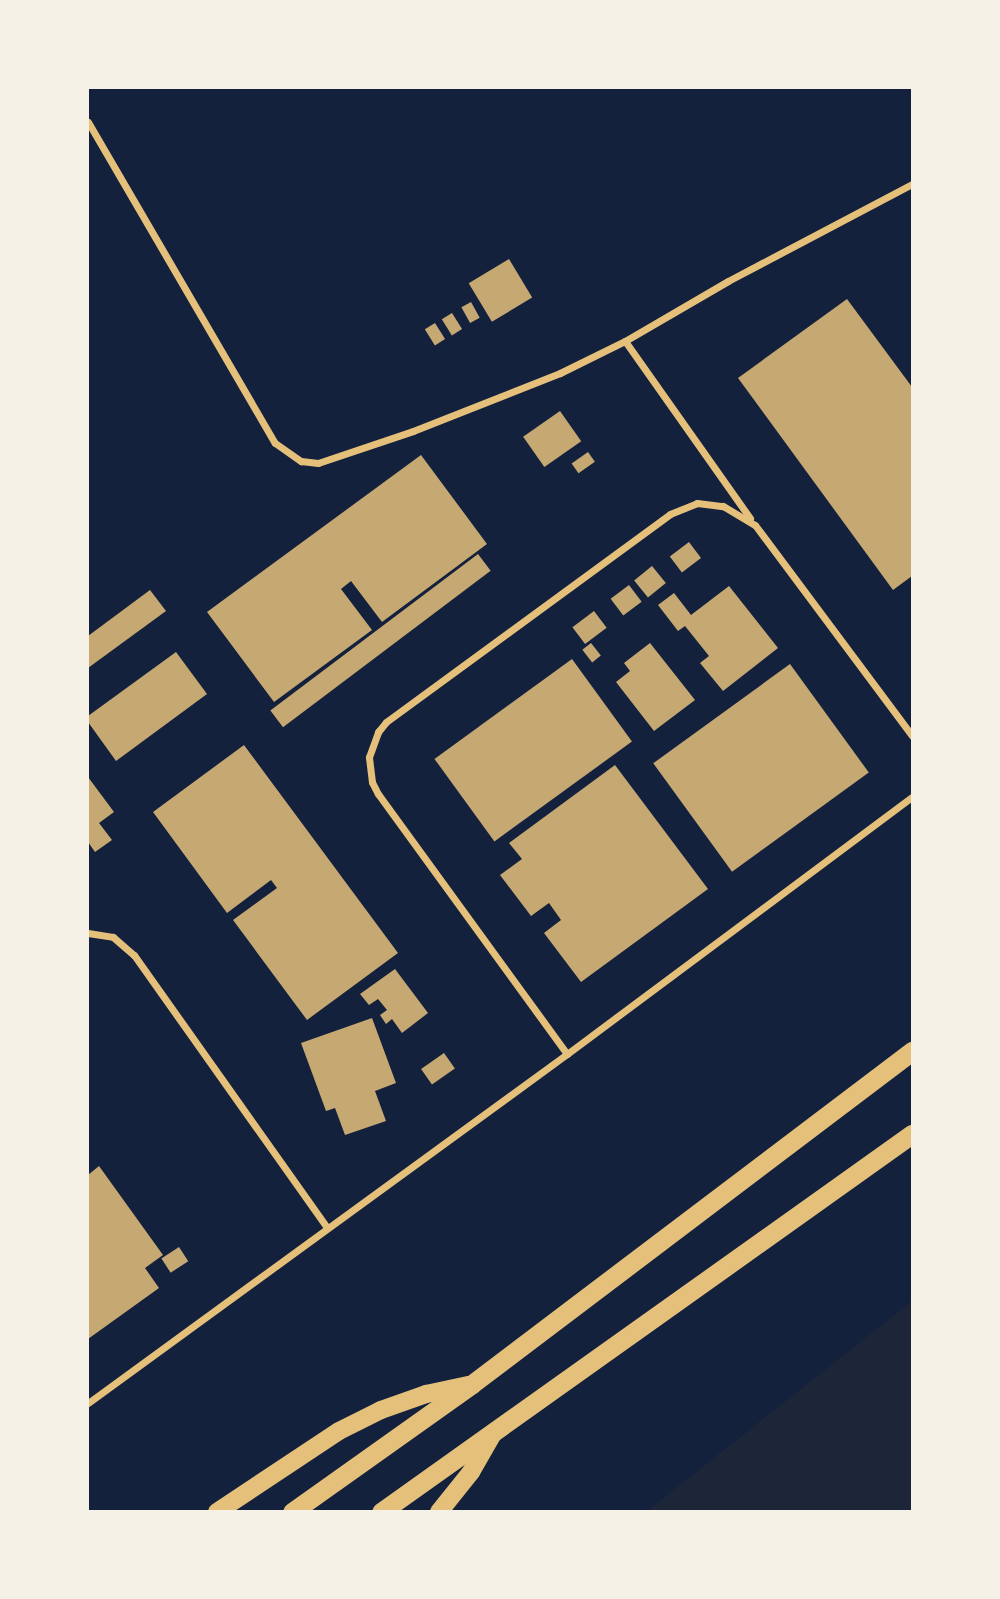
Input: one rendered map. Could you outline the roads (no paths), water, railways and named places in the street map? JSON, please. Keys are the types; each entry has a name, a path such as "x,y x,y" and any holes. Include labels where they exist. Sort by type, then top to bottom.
{"highway":[{"path":"292,1511 472,1384 912,1051"},
{"path":"382,1511 912,1134"}],"main road":[{"path":"217,1511 339,1431 371,1415 426,1394 472,1384"},
{"path":"439,1511 471,1472 494,1432"}],"street":[{"path":"88,122 275,443 301,461 318,463 334,460 512,394 625,341 727,281 912,184"},
{"path":"625,341 755,525 912,736"},
{"path":"567,1054 378,794 369,770 372,744 386,722 670,514 684,506 710,504 737,512 755,525"},
{"path":"88,1403 567,1054 912,797"},
{"path":"88,933 113,937 134,955 327,1228"}]}
